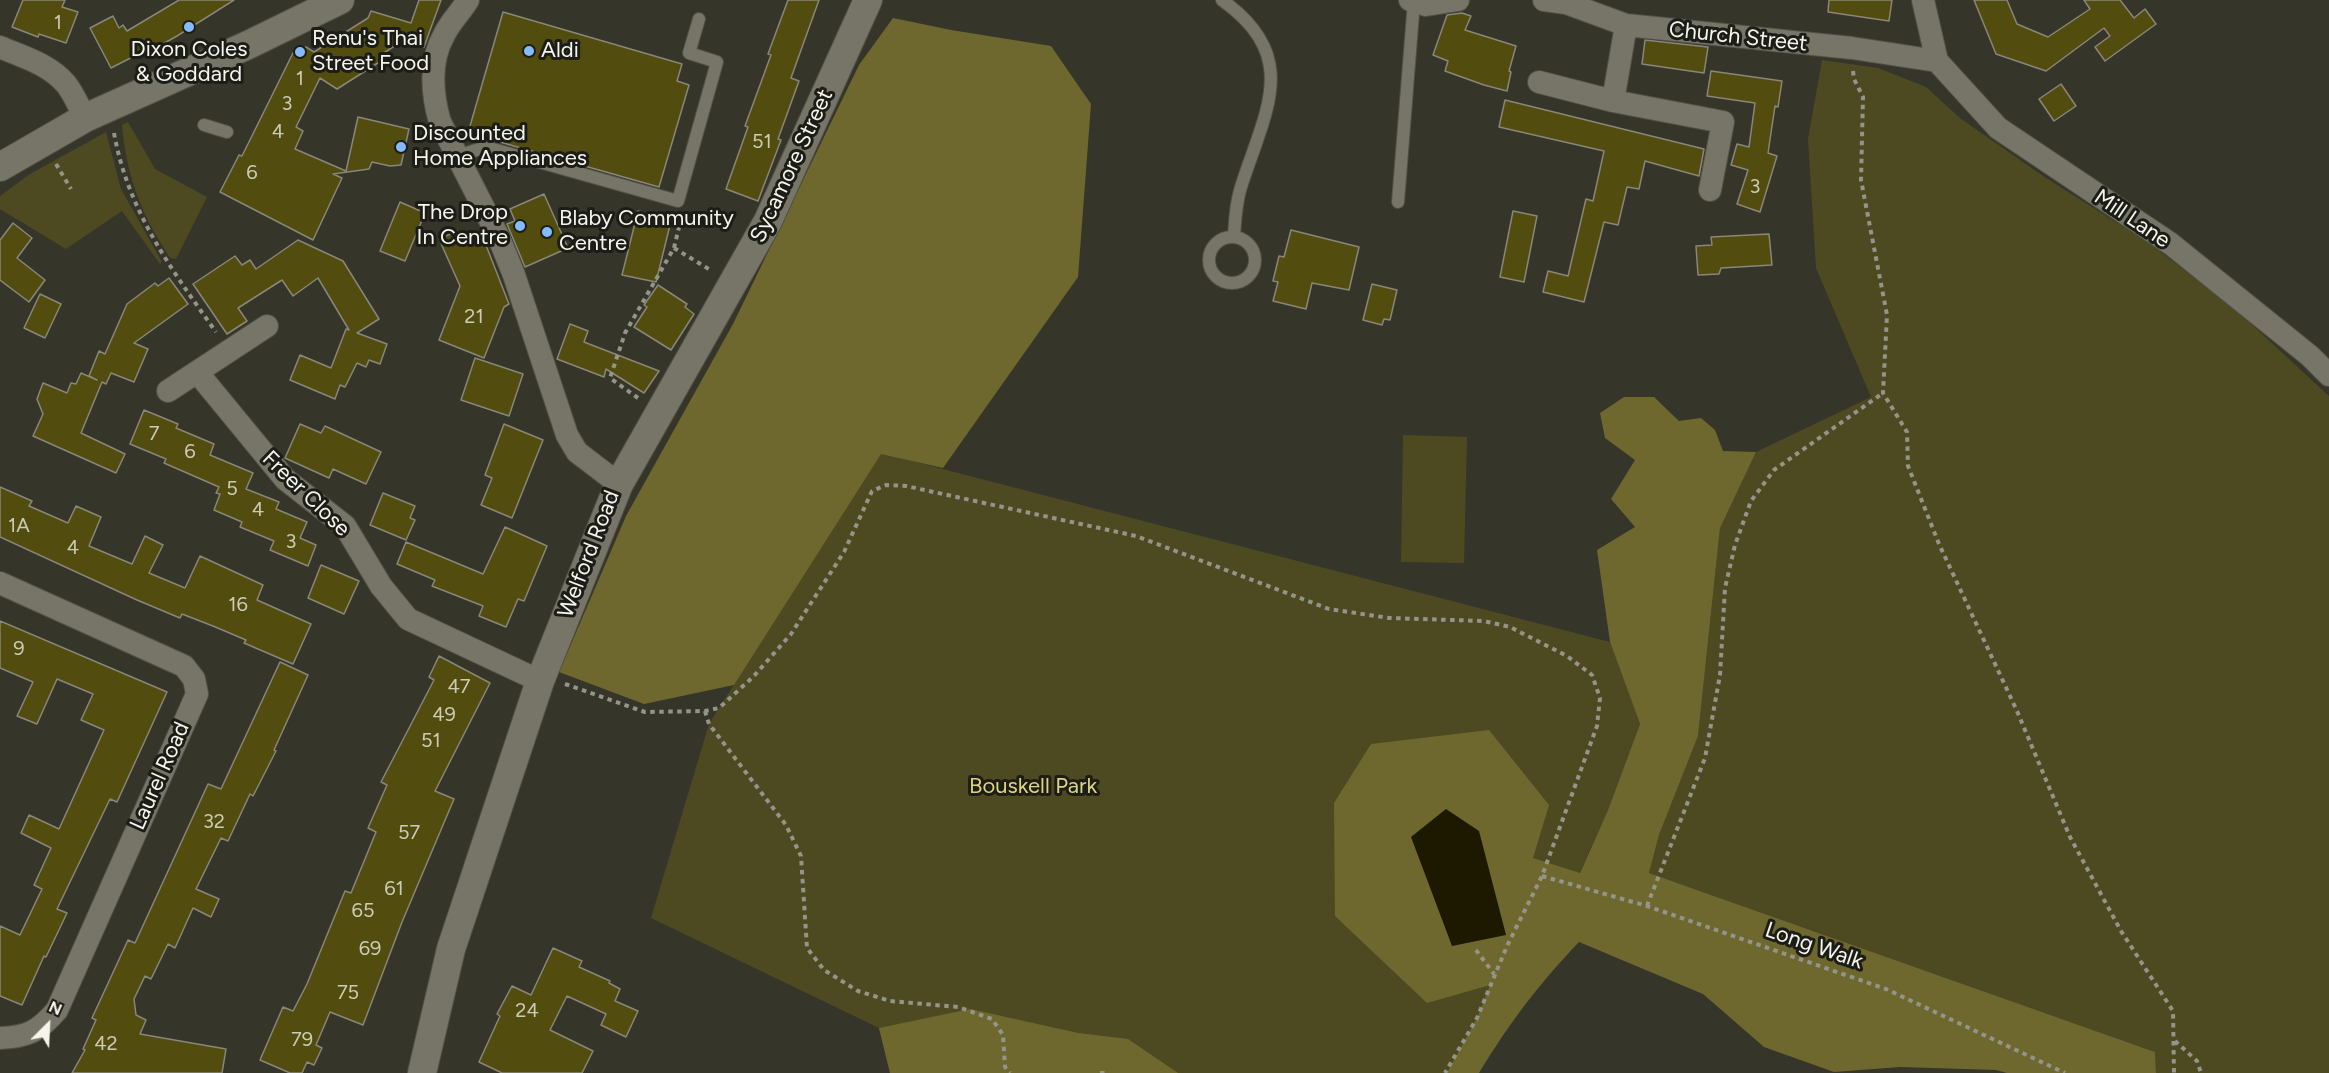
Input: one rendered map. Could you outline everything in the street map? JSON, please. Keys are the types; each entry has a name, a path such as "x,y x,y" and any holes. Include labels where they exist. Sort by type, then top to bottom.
{"street":[{"path":"0,167 340,0"},
{"name":"Welford Road","path":"422,1073 451,949 550,681 619,484 577,452 567,435 514,275 499,238 440,122 434,102 433,81 442,37 468,0"},
{"name":"Sycamore Street","path":"619,484 768,221 868,0"},
{"path":"1412,1 1426,5 1458,0"},
{"name":"Church Street","path":"1544,0 1566,3 1626,26 1852,48 1936,61"},
{"path":"1923,0 1936,61"},
{"path":"1613,101 1626,26"},
{"path":"0,47 55,73 98,120"},
{"name":"Mill Lane","path":"1936,61 1998,128 2171,244 2310,356 2329,375"},
{"path":"1539,82 1613,101 1723,122 1710,190"},
{"path":"168,391 267,326"},
{"name":"Freer Close","path":"197,372 285,479 345,526 381,586 408,618 550,681"},
{"name":"Laurel Road","path":"0,583 184,666 194,679 197,694 57,1010 44,1026 31,1033 14,1038 0,1038"}],"lane":[{"path":"1222,0 1241,14 1258,34 1269,60 1272,85 1263,124 1240,188 1234,237"},
{"path":"1398,202 1412,1"},
{"path":"457,156 486,147 678,201 717,62 689,53 699,19"},
{"path":"204,125 227,132"}],"path":[{"path":"1863,97 1861,180 1887,315 1883,393 1907,432 1908,466 1939,544 2017,711 2070,837 2121,931 2173,1011 2174,1073"},
{"path":"98,120 117,153 138,209 168,265 229,351"},
{"path":"642,401 610,378 625,333 674,248 683,219 672,216"},
{"path":"674,248 718,275"},
{"path":"1647,906 1705,758 1720,675 1725,588 1735,545 1751,501 1774,470 1883,393"},
{"path":"550,681 645,712 705,711 719,708 753,677 791,634 844,552 872,491 886,485 906,486 1136,536 1329,609 1389,618 1484,621 1510,627 1567,656 1592,675 1600,698 1597,726 1542,876 1494,975 1477,1018 1445,1073"},
{"path":"705,711 715,732 786,825 801,856 807,948 824,970 858,991 890,1001 958,1007 992,1019 1003,1035 1005,1068 1010,1073"},
{"name":"Long Walk","path":"1542,876 1647,906 1886,989 2065,1073"},
{"path":"1476,950 1494,975"},
{"path":"2175,1041 2197,1060 2201,1073"},
{"path":"1100,1073 1105,1073"}],"green space":[{"path":"1822,60 1878,68 1926,87 1960,118 2043,176 2149,243 2236,310 2329,396 2329,1073 2156,1073 2155,1052 1649,873 1659,835 1698,736 1720,527 1756,452 1871,397 1816,268 1808,139"},
{"path":"128,122 155,169 207,197 176,259 170,258 156,235 136,191 123,136 122,125"},
{"path":"106,132 121,189 162,262 160,264 122,211 66,249 0,209 0,196 30,174"},
{"path":"1403,435 1467,437 1464,563 1401,562"},
{"name":"Bouskell Park","path":"881,453 1610,642 1640,724 1608,810 1574,885 1473,1073 890,1073 879,1028 651,918 709,724"}],"shaded area":[{"path":"893,18 1051,46 1091,104 1078,277 943,468 881,454 734,685 644,704 559,672 626,516 733,324 859,65"},
{"path":"1624,397 1654,397 1679,421 1701,418 1715,430 1723,451 1756,452 1720,528 1698,736 1659,835 1649,873 2155,1052 2156,1073 2007,1073 1996,1070 1900,1067 1834,1072 1764,1047 1703,994 1579,942 1525,1004 1479,1073 1447,1073 1477,1018 1490,985 1427,1003 1335,916 1334,803 1371,744 1489,730 1549,805 1533,858 1580,873 1608,810 1640,724 1610,642 1597,550 1635,527 1611,499 1635,460 1605,438 1600,413"},
{"path":"1446,809 1479,831 1506,935 1452,946 1411,837"},
{"path":"970,1009 1078,1033 1128,1039 1178,1073 890,1073 879,1028"}],"building":[{"path":"23,0 65,0 62,7 78,12 66,43 39,34 38,37 12,27"},
{"path":"179,0 234,0 152,50 150,48 111,68 90,28 113,16 119,28 123,25 127,31"},
{"path":"419,0 441,0 424,47 404,40 379,56 381,61 337,89 320,78 296,127 303,131 295,149 346,171 358,117 409,129 401,165 390,166 372,162 369,169 333,174 342,178 313,240 220,192 239,155 242,156 293,53 306,47 314,52 368,18 371,11 411,23"},
{"path":"788,0 819,0 791,78 799,81 778,139 781,140 758,201 726,189 748,127 745,126 771,55 768,54"},
{"path":"1829,0 1892,0 1889,21 1828,12"},
{"path":"1974,0 2007,0 2017,24 2048,37 2090,9 2084,0 2120,0 2134,18 2145,9 2156,24 2105,61 2095,47 2110,36 2104,28 2046,71 1996,54"},
{"path":"503,12 682,64 677,81 689,85 659,187 468,133"},
{"path":"1462,13 1471,16 1465,30 1516,46 1509,71 1511,72 1507,91 1445,71 1448,61 1433,55 1447,15"},
{"path":"1645,40 1708,47 1704,73 1642,64"},
{"path":"1711,71 1782,81 1778,107 1775,106 1768,153 1777,156 1760,212 1737,204 1748,170 1731,165 1737,144 1749,147 1755,103 1707,96"},
{"path":"2061,84 2076,106 2054,121 2039,99"},
{"path":"1505,100 1704,149 1699,176 1645,161 1639,189 1627,187 1618,225 1604,222 1584,302 1543,292 1548,271 1568,276 1586,199 1593,201 1604,151 1499,127"},
{"name":"Blaby Community Centre","path":"544,194 568,248 525,267 507,224 515,221 510,209"},
{"path":"400,202 425,213 405,261 380,251"},
{"path":"638,211 671,221 656,282 622,275"},
{"path":"1513,211 1537,216 1524,282 1500,277"},
{"path":"13,223 32,238 17,258 45,280 29,302 0,280 0,240"},
{"path":"1291,230 1359,247 1349,290 1312,283 1306,309 1273,301 1278,282 1273,281 1279,256 1284,257"},
{"path":"457,231 462,244 482,235 509,304 504,307 484,358 439,340 460,286 439,239"},
{"path":"1769,234 1772,265 1721,268 1719,274 1698,275 1696,246 1712,245 1711,237"},
{"path":"298,240 343,261 379,319 357,333 387,344 380,364 369,360 366,367 357,363 345,387 340,385 335,399 290,380 300,355 331,368 346,329 349,330 318,278 293,296 282,280 238,308 247,321 227,334 193,284 235,256 242,265 250,260 256,269"},
{"path":"169,278 188,304 134,343 148,349 134,382 111,373 106,384 102,382 81,433 125,454 116,473 33,436 43,414 37,399 43,383 67,393 71,383 76,384 81,373 97,380 89,376 99,351 105,354 127,304 155,283 158,286"},
{"path":"1372,284 1397,290 1390,320 1384,319 1382,325 1363,320"},
{"path":"658,285 687,304 685,307 694,314 671,350 634,327 647,307 644,305"},
{"path":"40,294 61,304 45,338 24,328"},
{"path":"570,324 588,331 584,342 659,371 644,393 606,369 604,377 557,359"},
{"path":"475,358 523,374 509,416 461,400"},
{"path":"144,410 178,424 176,428 214,444 210,455 253,473 246,489 279,502 276,509 307,522 300,538 316,545 308,566 270,550 274,541 240,527 242,522 214,510 220,494 216,493 219,487 164,463 166,459 130,444"},
{"path":"300,424 321,433 325,426 381,452 366,484 333,469 329,478 285,458"},
{"path":"504,424 543,440 512,518 481,505 492,478 485,475"},
{"path":"0,487 32,501 29,506 68,523 76,506 101,517 89,546 132,564 145,536 163,545 149,573 185,588 200,556 263,585 257,600 311,624 293,664 244,643 246,640 182,614 180,618 137,600 0,537"},
{"path":"383,493 415,506 410,518 415,520 406,540 370,525"},
{"path":"505,527 547,546 524,601 518,599 506,627 479,616 483,606 432,586 435,580 397,564 406,542 483,574"},
{"path":"321,565 359,581 344,614 308,598"},
{"path":"0,621 167,692 117,802 110,799 57,909 67,913 22,1005 0,996 0,926 20,935 42,889 34,885 51,848 21,833 29,815 59,829 104,730 81,720 93,694 57,679 37,724 17,716 33,682 0,668"},
{"path":"439,656 490,683 435,791 454,799 402,922 363,1025 330,1012 316,1045 322,1048 314,1065 307,1062 302,1073 290,1073 260,1060 283,1007 293,1011 307,984 345,891 351,893 376,832 368,828 387,785 381,782 434,680 429,677"},
{"path":"280,662 308,675 274,750 276,751 253,796 250,794 228,841 221,838 196,889 219,899 211,917 193,908 175,948 168,944 151,979 145,976 134,999 136,1015 146,1020 140,1034 226,1049 222,1073 72,1073 85,1050 83,1049 96,1020 92,1018 128,940 135,943 208,784 221,789"},
{"path":"553,948 582,961 579,967 610,981 609,983 620,989 615,1001 638,1011 626,1037 601,1025 606,1014 567,996 550,1030 593,1051 582,1073 502,1073 479,1062 500,1016 497,1014 512,986 531,995"}],"place":[{"name":"Dixon Coles & Goddard","path":"189,27"},
{"name":"Aldi","path":"529,51"},
{"name":"Renu's Thai Street Food","path":"300,52"},
{"name":"Discounted Home Appliances","path":"401,147"},
{"name":"The Drop In Centre","path":"520,226"},
{"name":"Blaby Community Centre","path":"547,232"}]}
